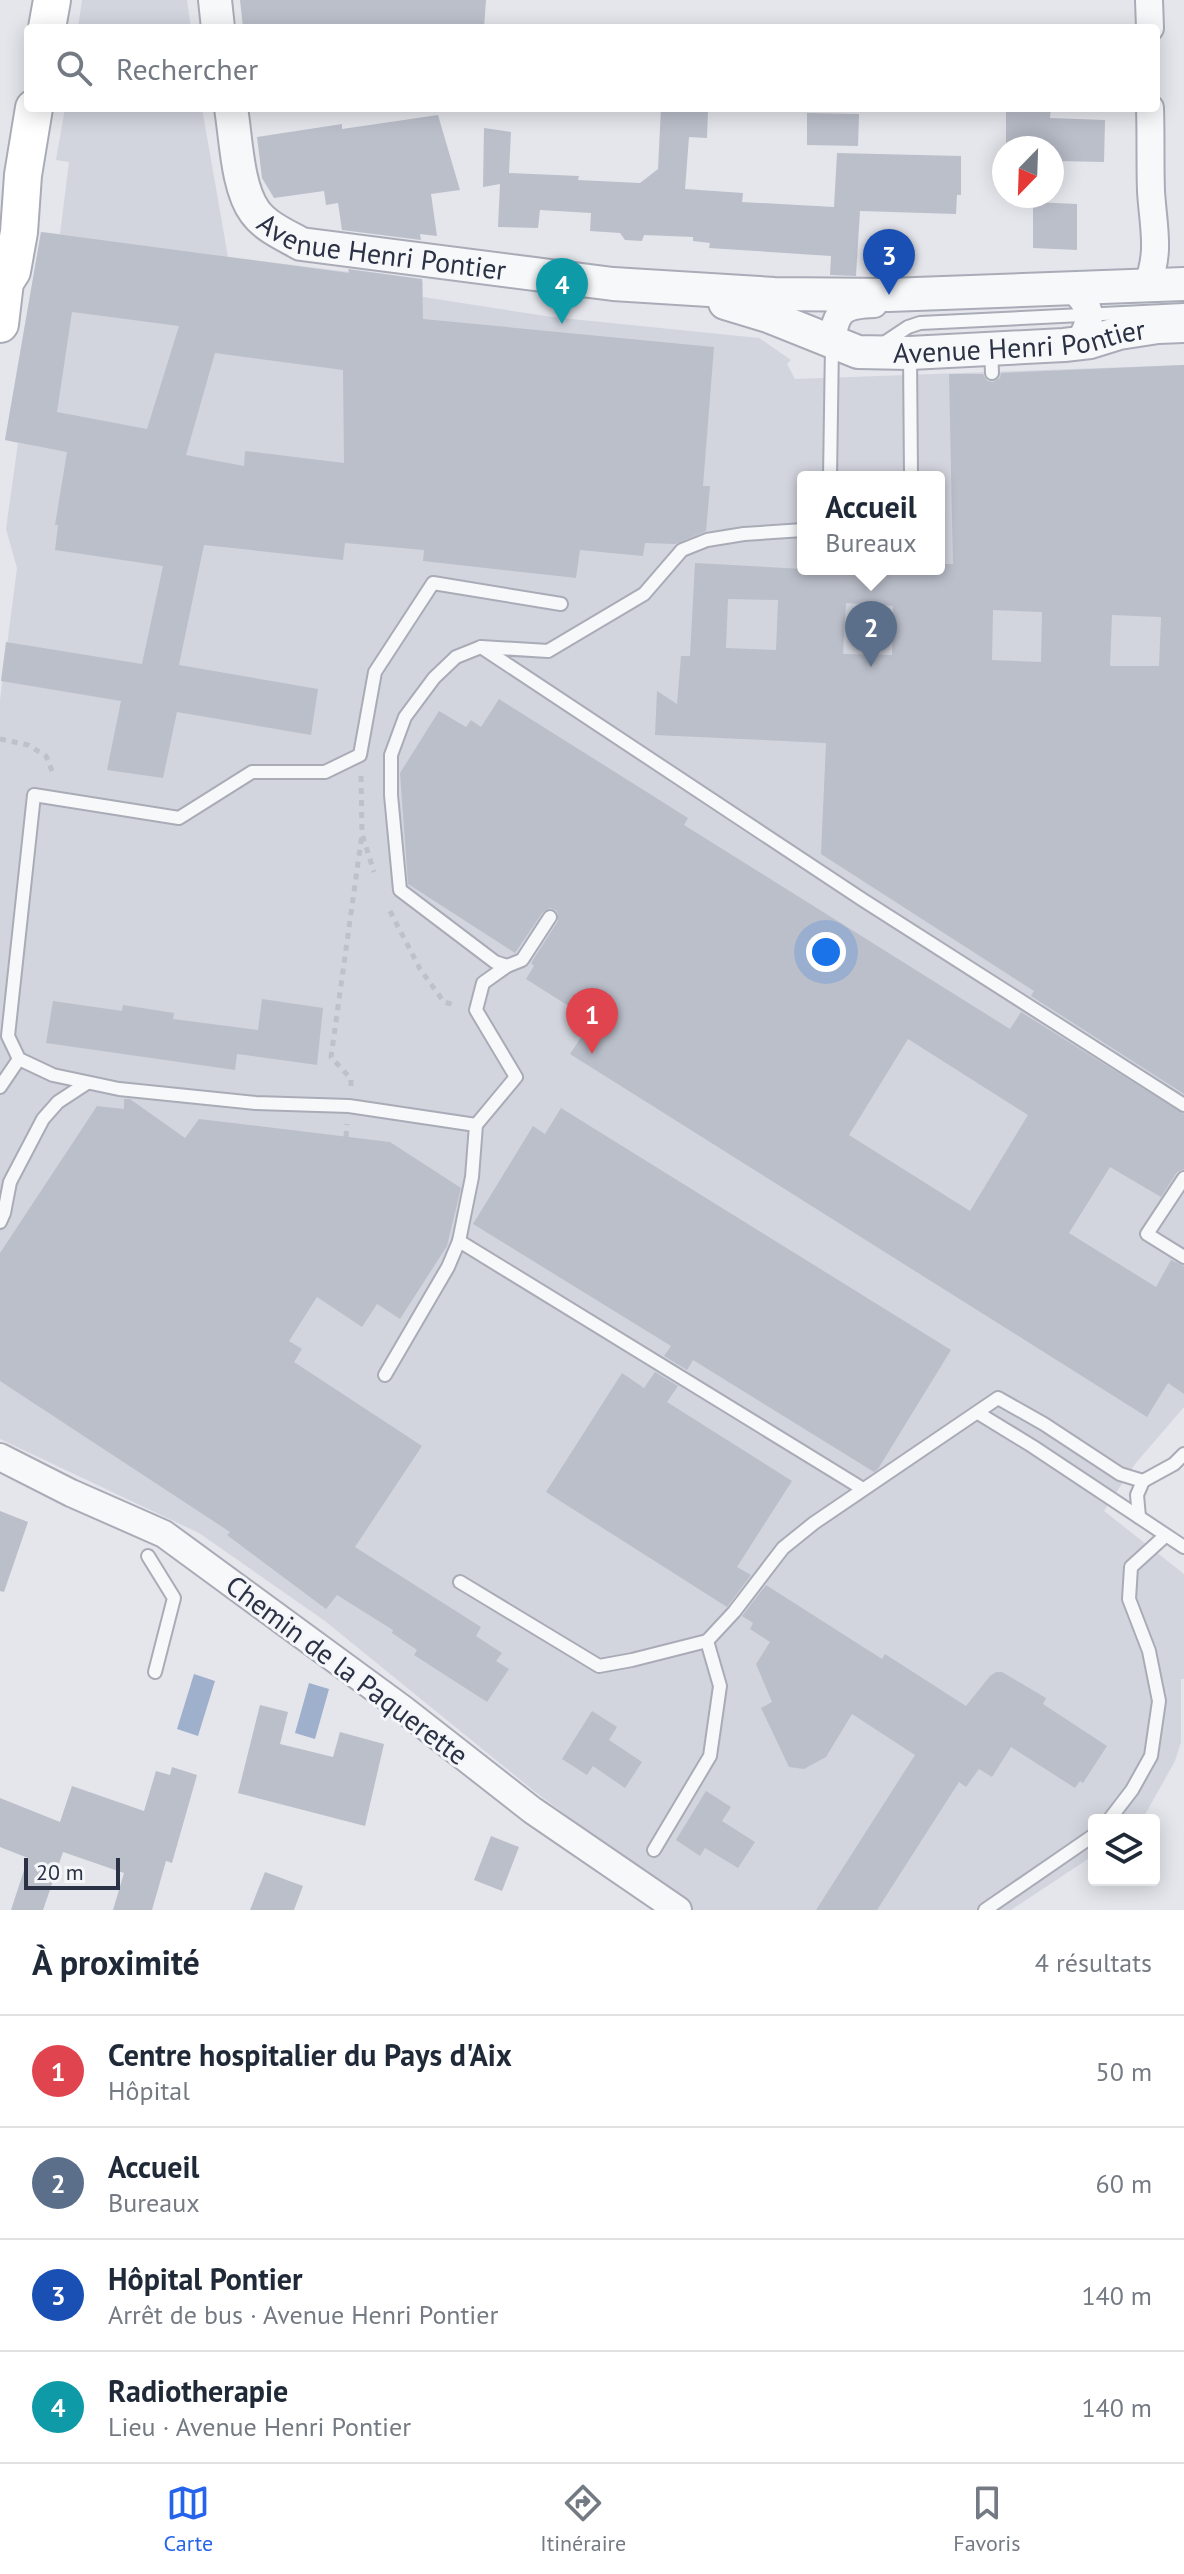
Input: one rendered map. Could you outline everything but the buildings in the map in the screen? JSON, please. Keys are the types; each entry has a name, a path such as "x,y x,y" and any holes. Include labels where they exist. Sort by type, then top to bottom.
{"main road":[{"path":"48,24 52,0"},
{"path":"0,324 3,279 12,271 19,232 12,183 33,112"}],"street":[{"path":"215,0 218,24"},
{"path":"1149,0 1150,24"},
{"name":"Avenue Henri Pontier","path":"232,112 245,194 255,213 275,230 301,244 613,284 774,294 889,295 1184,284"},
{"path":"1147,285 1154,268 1156,249 1151,191 1150,112"},
{"path":"1071,287 1087,302 1089,314 1088,327 1078,344"},
{"name":"Avenue Henri Pontier","path":"672,288 768,316 845,346 992,361 1119,333 1184,326"},
{"path":"845,346 835,318 843,310 861,304 933,304 944,292"},
{"name":"Chemin de la Paquerette","path":"0,1457 71,1493 164,1534 403,1709 647,1901 678,1910"}],"lane":[{"path":"831,471 845,346 875,348 920,323 1184,310"},
{"path":"910,353 911,471"},
{"path":"507,966 495,962 400,890 391,795 391,755 405,717 434,678 456,657 481,647 548,651 644,594 682,550 707,540 797,530"},
{"path":"476,1125 349,1106 256,1103 119,1089 53,1075 19,1059 8,1036 34,795 179,818 252,772 325,772 360,755 375,672 433,583 561,604"},
{"path":"481,647 863,900 1184,1105"},
{"path":"385,1375 448,1267 459,1241 472,1177 476,1125 516,1077 476,1010 483,983 507,966 522,960 550,917"},
{"path":"0,1087 19,1059"},
{"path":"0,1222 10,1182 43,1119 58,1102 87,1083"},
{"path":"1184,1178 1147,1234 1184,1257"},
{"path":"459,1241 863,1489"},
{"path":"460,1582 599,1666 707,1641 734,1612 783,1548 814,1523 998,1398 1120,1474 1143,1481"},
{"path":"978,1413 1184,1547"},
{"path":"1139,1517 1137,1495 1143,1481 1174,1464 1184,1454"},
{"path":"1114,1814 1132,1790 1151,1756 1159,1701 1149,1651 1129,1599 1131,1567 1165,1536"},
{"path":"148,1556 174,1598 155,1672"},
{"path":"654,1850 710,1756 720,1686 707,1641"},
{"path":"985,1910 1088,1839"}],"path":[{"path":"0,739 28,745 46,756 55,777 53,798"},
{"path":"346,1137 351,1079 331,1057 362,834"}],"shaded area":[{"path":"82,0 187,0 190,24 79,24"},
{"path":"64,112 203,112 228,257 423,281 423,297 552,317 759,338 791,360 787,364 795,379 1184,365 1184,1407 1135,1464 1104,1511 1184,1574 1181,1742 1175,1761 1145,1814 1088,1814 1088,1859 1011,1910 693,1910 534,1791 325,1621 199,1533 0,1439 0,700 17,568 6,529 18,443 5,440 41,232 60,234 69,162 56,160"}],"water":[{"path":"194,1674 215,1681 198,1736 177,1729"},
{"path":"309,1683 329,1689 315,1739 295,1733"}],"place":[{"name":"Hôpital Pontier","path":"889,295"},
{"name":"Radiotherapie","path":"562,324"},
{"name":"Accueil","path":"871,667"},
{"name":"Centre hospitalier du Pays d'Aix","path":"592,1054"}]}
